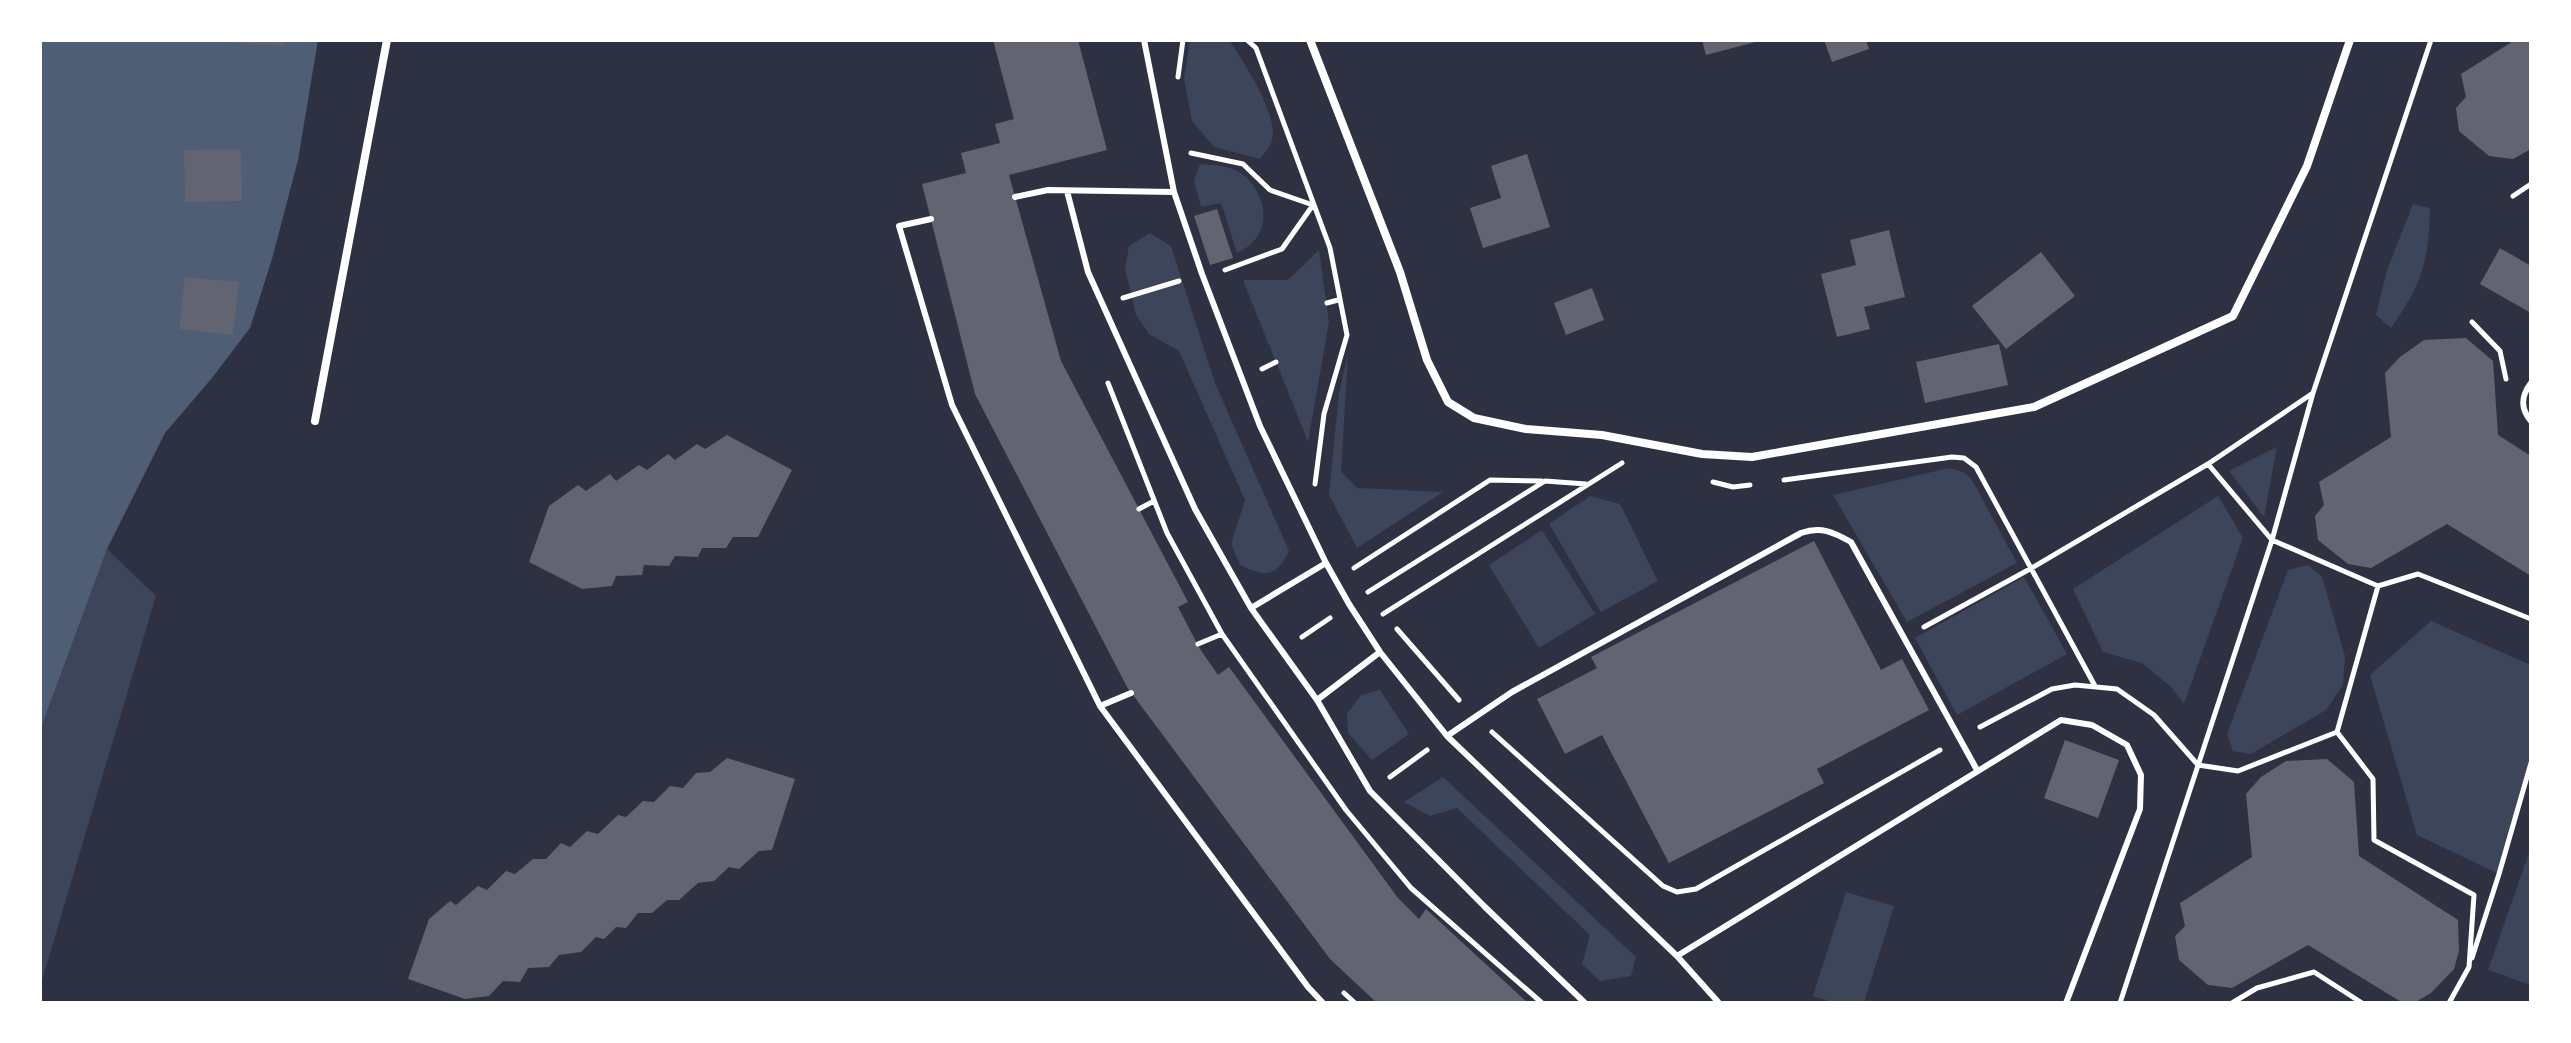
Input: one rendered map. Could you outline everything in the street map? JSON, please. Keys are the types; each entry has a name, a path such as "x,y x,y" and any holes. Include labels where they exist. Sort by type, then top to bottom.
{"street":[{"path":"315,421 387,40"},
{"path":"1310,40 1400,272 1427,360 1448,402 1474,418 1526,429 1602,435 1702,454 1752,457 2034,407 2233,316 2307,166 2350,40"}],"lane":[{"path":"1144,40 1174,192 1202,274 1260,426 1349,604 1380,652 1447,736 1677,956 1719,1003"},
{"path":"1015,197 1048,190 1174,192"},
{"path":"1067,191 1088,272 1195,509 1251,608 1317,700 1370,791 1585,1003"},
{"path":"931,219 899,226 952,405 1100,706 1323,1003"},
{"path":"2531,383 2522,405 2531,421"},
{"path":"1447,736 1474,716 1553,669 1814,528 1833,532 1851,542 1977,770"},
{"path":"1251,608 1326,563"},
{"path":"1317,700 1380,652"},
{"path":"1100,706 1131,693"},
{"path":"1677,956 2061,720 2092,725 2127,745 2141,775 2140,809 2066,1003"}],"path":[{"path":"1177,81 1183,40"},
{"path":"1247,40 1256,48 1330,248 1347,335 1324,414 1313,495 1307,481"},
{"path":"2120,1003 2272,540 2313,393 2431,40"},
{"path":"1188,139 1190,153 1243,164 1270,190 1313,205"},
{"path":"2513,196 2531,184"},
{"path":"1103,304 1202,274 1222,271 1282,249 1313,205"},
{"path":"1327,303 1338,300"},
{"path":"1258,371 1276,362"},
{"path":"1904,637 2030,569 2208,464 2313,393"},
{"path":"1780,481 1952,457 1964,458 1976,467 2096,687"},
{"path":"1383,614 1624,462"},
{"path":"2208,464 2272,540 2378,586 2418,574 2531,619"},
{"path":"1353,569 1490,480 1587,484"},
{"path":"1702,480 1733,487 1764,483"},
{"path":"1251,674 1349,604 1545,481"},
{"path":"1139,509 1154,501"},
{"path":"1346,557 1383,614 1474,716 1663,886 1677,892 1696,889 2052,689 2075,685 2117,689 2154,715 2198,765 2238,771 2337,732"},
{"path":"2337,732 2378,586"},
{"path":"1380,652 1383,614"},
{"path":"1198,644 1222,634"},
{"path":"2337,732 2373,779 2374,840 2474,895 2469,967"},
{"path":"1346,810 1447,736"},
{"path":"2449,1003 2469,967 2531,763"},
{"path":"2232,1003 2257,988 2314,972 2362,1003"},
{"path":"1337,986 1355,1003"}],"shaded area":[{"path":"40,40 318,40 298,160 250,328 165,433 107,549 40,730"},
{"path":"1190,40 1229,40 1251,75 1266,105 1273,133 1270,145 1260,159 1214,147 1192,121 1184,78"},
{"path":"1200,164 1238,171 1248,179 1260,199 1263,210 1261,230 1248,247 1237,253 1221,203 1201,207 1194,181"},
{"path":"2413,204 2430,208 2428,243 2417,285 2391,328 2376,315 2387,270"},
{"path":"1150,233 1171,246 1215,383 1289,551 1280,566 1269,573 1240,565 1231,544 1245,500 1179,351 1149,334 1136,315 1125,269 1129,246"},
{"path":"1319,250 1329,322 1308,442 1243,280 1288,280"},
{"path":"1348,354 1341,472 1357,488 1443,492 1357,548 1329,495 1339,393"},
{"path":"2277,447 2264,517 2229,471"},
{"path":"1949,468 1971,478 2017,563 1907,622 1833,495"},
{"path":"1590,496 1620,504 1658,581 1601,612 1549,524"},
{"path":"2218,496 2243,538 2184,704 2171,687 2142,663 2103,652 2073,589"},
{"path":"1542,530 1595,614 1539,648 1489,565"},
{"path":"107,549 156,596 40,987 40,719"},
{"path":"2308,565 2322,577 2345,656 2343,685 2326,710 2251,754 2233,751 2227,734 2288,570"},
{"path":"2024,577 2067,654 1957,715 1915,638"},
{"path":"2431,621 2531,665 2531,763 2499,874 2417,835 2370,675"},
{"path":"1380,690 1409,734 1372,760 1348,733 1347,714 1361,695"},
{"path":"1443,777 1636,957 1631,976 1600,981 1582,964 1590,935 1457,808 1430,816 1404,802"},
{"path":"2531,847 2531,985 2488,970"},
{"path":"1846,892 1894,906 1864,1003 1834,1003 1813,996"}],"building":[{"path":"229,40 285,40 285,45 229,43"},
{"path":"993,40 1078,40 1107,150 1009,175 1061,361 1188,602 1178,607 1200,649 1218,675 1229,667 1398,898 1419,919 1426,909 1528,1003 1377,1003 1330,959 1127,687 975,394 922,184 966,173 961,153 1000,143 995,124 1014,119"},
{"path":"1702,40 1759,40 1759,41 1706,55"},
{"path":"1824,40 1866,40 1869,49 1832,62"},
{"path":"2515,40 2531,40 2531,149 2513,159 2489,156 2459,131 2456,108 2466,97 2461,74"},
{"path":"241,149 242,201 185,202 184,150"},
{"path":"1527,154 1550,227 1483,248 1470,208 1501,198 1491,166"},
{"path":"1217,209 1233,258 1210,265 1194,216"},
{"path":"1889,230 1905,297 1864,307 1870,329 1837,337 1821,274 1856,265 1850,240"},
{"path":"2500,248 2531,266 2531,313 2480,284"},
{"path":"2041,252 2075,296 2006,349 1972,306"},
{"path":"185,277 239,282 233,335 179,329"},
{"path":"1592,288 1604,320 1566,335 1554,303"},
{"path":"2466,338 2493,361 2498,435 2531,456 2531,576 2447,524 2371,568 2348,564 2318,540 2315,516 2324,505 2319,482 2391,437 2385,373 2400,357 2424,340"},
{"path":"1999,344 2008,385 1925,403 1916,362"},
{"path":"727,435 792,470 758,537 733,537 726,548 702,548 698,557 675,556 669,566 644,565 642,575 616,576 612,586 582,589 529,562 549,506 578,485 586,491 610,474 616,481 639,465 647,470 668,454 675,460 697,444 705,449"},
{"path":"1814,541 1881,670 1902,659 1929,710 1817,769 1824,783 1669,863 1602,735 1565,754 1537,699 1597,668 1591,657"},
{"path":"2065,740 2119,760 2098,818 2044,798"},
{"path":"727,758 795,779 772,850 759,851 739,869 729,867 714,881 698,883 679,900 667,900 652,913 638,913 626,928 616,927 604,939 596,937 581,952 559,955 549,967 528,968 520,982 503,981 489,996 465,999 408,979 429,919 450,901 456,905 478,886 487,890 506,871 515,874 533,859 546,859 561,843 570,847 587,831 598,834 618,815 626,817 643,801 654,802 670,786 683,788 696,773 710,772"},
{"path":"2327,759 2354,782 2359,856 2458,920 2459,951 2454,969 2431,993 2414,1003 2403,1003 2308,945 2232,988 2208,985 2179,960 2175,936 2185,926 2180,903 2252,857 2246,794 2261,777 2286,761"}]}
